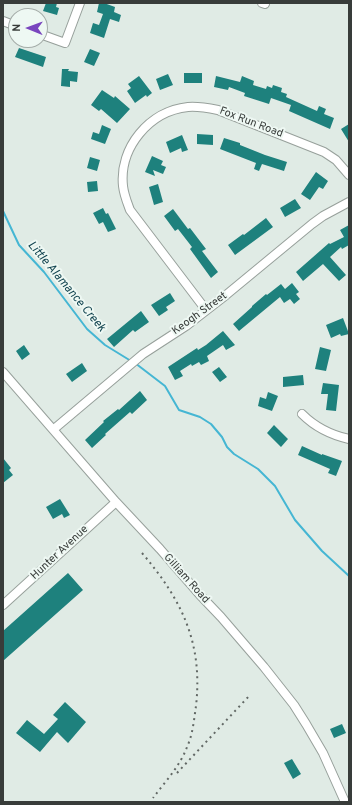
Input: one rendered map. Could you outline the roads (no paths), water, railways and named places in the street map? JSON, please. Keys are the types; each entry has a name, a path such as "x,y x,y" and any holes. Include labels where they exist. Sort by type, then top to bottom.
{"street":[{"path":"48,37 65,43 80,3"},
{"name":"Fox Run Road","path":"206,310 130,210 123,186 124,164 134,141 142,130 163,114 180,108 202,107 218,110 324,152 336,160 349,175"},
{"name":"Keogh Street","path":"54,429 144,354 186,326 312,224 323,216 349,202"},
{"name":"Gilliam Road","path":"3,372 116,502 221,617 264,667 294,705 323,753 345,802"},
{"path":"302,414 314,425 325,431 349,439"},
{"name":"Hunter Avenue","path":"3,605 116,502"}],"waterway":[{"name":"Little Alamance Creek","path":"3,211 19,245 44,272 87,329 105,345 131,361"},
{"name":"Little Alamance Creek","path":"135,363 165,386 179,410 200,417 211,424 222,437 227,447 234,454 258,469 275,486 295,520 322,551 349,576"}],"railway":[{"path":"142,553 156,570 179,605 193,642 197,683 195,716 189,742 176,767 153,798"},
{"path":"177,773 250,695"}]}
